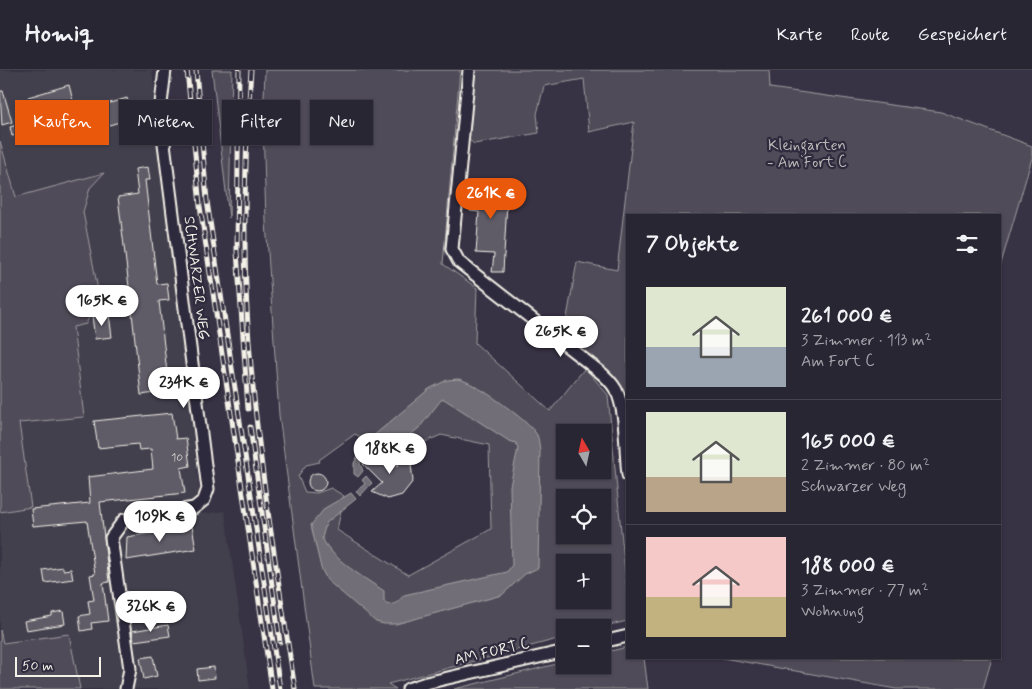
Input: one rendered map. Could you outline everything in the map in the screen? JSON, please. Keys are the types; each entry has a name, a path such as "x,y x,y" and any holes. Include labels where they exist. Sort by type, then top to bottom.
{"street":[{"name":"SCHWARZER WEG","path":"126,689 130,669 111,538 124,520 194,508 204,500 208,489 160,112 165,70"},
{"path":"469,70 452,249 459,262 595,368 612,384 617,392 621,409 626,456"},
{"path":"611,640 626,636"},
{"name":"AM FORT C","path":"408,689 426,683 556,653"}],"shaded area":[{"path":"0,70 152,70 155,100 119,100 119,145 160,145 202,514 225,511 250,689 80,689 69,634 2,643 0,630 0,512 31,507 19,423 84,417 73,326 99,295 83,212 90,188 103,174 16,197 0,141"},
{"path":"458,379 466,381 500,402 524,421 537,435 540,450 538,568 525,574 502,595 396,624 376,622 327,580 321,568 311,525 325,508 351,493 356,499 326,523 322,538 333,554 341,561 384,591 386,604 394,604 404,595 507,572 512,565 510,486 518,448 516,443 509,441 444,399 441,400 419,428 397,445 374,445 360,463 363,471 358,477 354,474 354,463 365,443 429,389 447,380"},
{"path":"366,476 372,483 360,496 356,491 365,484 362,480"}],"green space":[{"path":"212,70 232,70 231,100 222,100 222,145 230,145 229,218"},
{"path":"265,70 460,70 443,264 477,288 475,343 550,411 585,368 608,395 611,424 556,424 556,479 611,479 611,426 626,583 626,621 611,625 611,619 556,619 556,639 388,684 396,689 315,689 279,415 266,222 264,145 300,145 300,100 264,100","holes":["355,434 395,455 441,435 489,445 491,529 408,575 337,530 344,496 331,488 317,493 305,492 298,476 306,465 320,462 319,460"]},
{"name":"Kleingarten - Am Fort C","path":"473,70 769,70 770,88 941,112 1032,146 1032,158 1001,264 1001,214 626,214 626,408 621,385 564,334 577,262 617,270 634,122 589,132 584,79 544,86 537,114 539,133 474,144 468,139"},
{"path":"0,141 16,197 104,173 90,188 83,212 99,295 86,324 73,327 84,417 19,423 31,507 0,512"},
{"path":"0,630 3,643 69,634 80,689 0,689"},
{"path":"626,647 626,659 644,659 648,689 454,689 556,664 556,674 611,674 611,651"},
{"path":"729,659 992,659 983,689 896,689"}],"building":[{"path":"69,85 73,100 29,100 28,97"},
{"path":"0,91 3,91 12,122 2,125"},
{"path":"119,100 119,122 109,125 109,103"},
{"path":"15,126 15,135 12,136 10,127"},
{"path":"148,167 150,180 145,180 157,284 167,283 169,300 159,301 169,391 141,395 131,304 120,305 118,288 129,287 118,197 138,194 135,169"},
{"path":"471,184 508,185 503,272 492,272 494,254 476,253 479,212 470,211"},
{"path":"109,314 112,337 95,339 92,316"},
{"path":"172,413 176,439 186,438 190,466 181,468 185,493 100,502 109,582 103,583 108,621 91,623 92,629 81,631 79,616 90,614 88,601 94,600 90,575 95,574 87,521 33,526 31,509 90,503 88,477 153,469 151,449 139,450 138,444 98,448 94,421"},
{"path":"376,449 397,466 404,456 411,464 413,481 402,495 388,499 372,492 382,483 363,464"},
{"path":"317,473 323,476 326,482 323,488 317,491 311,488 308,482 311,476"},
{"path":"192,526 196,549 126,560 127,537"},
{"path":"63,567 63,570 71,569 73,579 45,583 43,570"},
{"path":"63,611 65,624 26,630 24,621 52,616 52,613"},
{"path":"168,625 170,636 134,641 132,631"},
{"path":"153,656 157,676 144,679 140,658"},
{"path":"214,667 215,678 198,680 197,669"}],"railway":[{"path":"187,70 200,206 272,689"},
{"path":"196,70 207,201 280,689"},
{"path":"239,70 237,251 248,409"},
{"path":"251,70 245,212 247,319 264,480 295,689"},
{"path":"250,427 280,642"}]}
